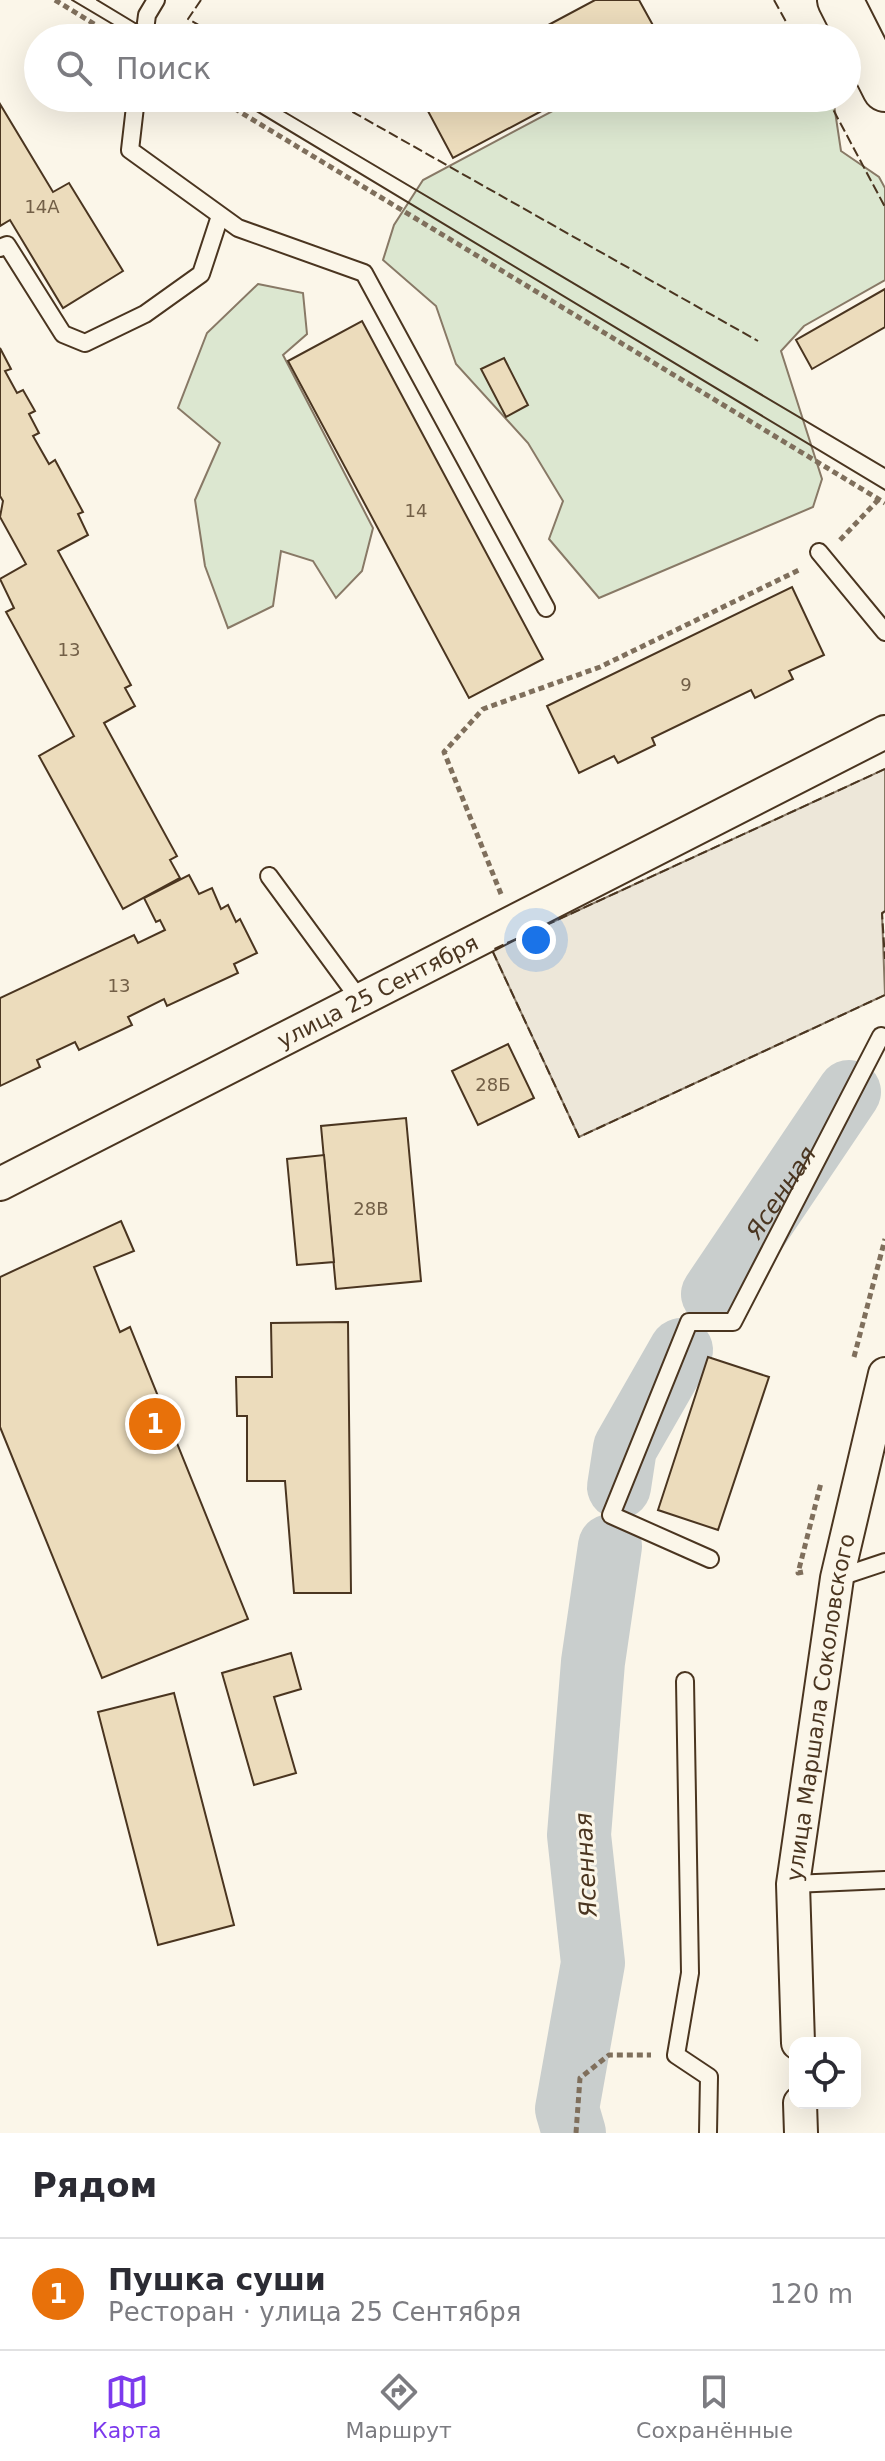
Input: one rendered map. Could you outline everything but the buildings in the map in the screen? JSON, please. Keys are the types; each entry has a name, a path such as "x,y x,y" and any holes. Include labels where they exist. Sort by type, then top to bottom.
{"main road":[{"path":"840,0 852,24"},
{"path":"861,41 885,87"}],"street":[{"name":"улица 25 Сентября","path":"0,1184 885,732"},
{"name":"улица Маршала Соколовского","path":"798,2037 793,1884 837,1578 885,1374"},
{"path":"800,2109 801,2133"}],"lane":[{"path":"146,24 147,15 156,0"},
{"path":"134,112 130,150 220,216 238,228 364,273 546,608"},
{"path":"0,248 7,245 63,334 85,343 145,314 201,274 220,216"},
{"path":"822,555 885,632"},
{"path":"269,876 360,1000"},
{"path":"710,1559 611,1515 689,1322 733,1322 881,1036"},
{"path":"837,1578 885,1562"},
{"path":"685,1681 690,1973 676,2055 709,2077 708,2133"},
{"path":"793,1884 885,1880"}],"path":[{"path":"55,0 94,24"},
{"path":"240,112 882,501 822,555 600,667 483,709 444,752 504,902"},
{"path":"576,2133 580,2078 609,2055 676,2055"}],"green space":[{"path":"551,112 835,112 841,151 879,177 885,188 885,280 804,326 781,351 822,479 813,507 599,598 549,539 563,501 528,443 456,364 436,306 383,260 394,225 423,180"},
{"path":"258,284 303,293 307,334 283,355 373,528 362,571 336,598 313,561 281,551 273,606 228,628 205,566 195,500 220,443 178,408 207,333"}],"shaded area":[{"path":"885,769 885,911 882,914 885,995 579,1137 492,950"}],"waterway":[{"name":"Ясенная","path":"713,1294 849,1092"},
{"name":"Ясенная","path":"619,1487 625,1448 681,1350"},
{"name":"Ясенная","path":"574,2133 567,2109 593,1963 579,1835 593,1662 610,1546"}],"tram line":[{"path":"72,0 112,24"},
{"path":"97,0 137,24"},
{"path":"258,112 885,490"},
{"path":"285,112 885,468"}],"fence":[{"path":"197,24 188,19 201,0"},
{"path":"774,0 787,24"},
{"path":"353,112 758,341"},
{"path":"834,112 885,207"},
{"path":"885,769 492,950 579,1137 885,995"},
{"path":"885,911 882,913 885,959"}],"place":[{"name":"Пушка суши","path":"155,1424"}]}
